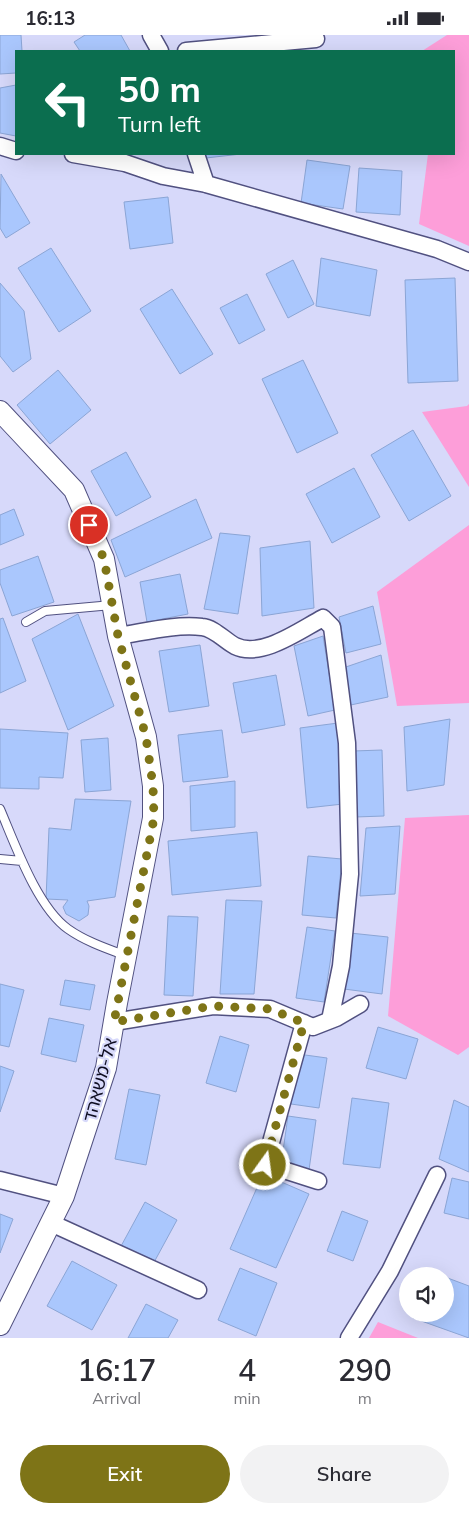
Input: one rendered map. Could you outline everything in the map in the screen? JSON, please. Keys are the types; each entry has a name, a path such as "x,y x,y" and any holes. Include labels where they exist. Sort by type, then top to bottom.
{"street":[{"path":"151,35 159,50"},
{"path":"197,50 316,39"},
{"path":"0,147 15,151"},
{"path":"79,155 125,163 163,176 206,185 437,249 469,262"},
{"path":"196,155 206,185"},
{"name":"אל-משאהד","path":"0,411 74,490 104,559 118,636 146,737 153,786 154,818 126,955 106,1068 64,1196 0,1325"},
{"path":"118,636 182,626 204,627 236,646 248,649 269,646 323,618 332,627 347,743 350,874 340,966 330,1020"},
{"path":"114,1022 213,1006 270,1009 313,1027 360,1004"},
{"path":"304,1023 265,1165 318,1181"},
{"path":"349,1338 390,1271 437,1175"},
{"path":"0,1180 64,1196"},
{"path":"51,1223 198,1290"}],"lane":[{"path":"26,622 46,611 112,605"},
{"path":"0,809 29,877 52,913 68,929 93,943 126,955"},
{"path":"0,859 22,861"}],"shaded area":[{"path":"447,35 469,35 469,246 419,224 428,155 455,155 455,50 424,50"},
{"path":"469,404 469,487 422,412 467,406"},
{"path":"469,525 469,703 397,706 377,592"},
{"path":"469,815 469,1047 458,1055 388,1016 405,818"},
{"path":"378,1322 418,1338 369,1338"}],"building":[{"path":"0,35 21,35 22,50 15,50 15,73 0,74"},
{"path":"85,35 121,35 129,50 79,50 74,42"},
{"path":"15,85 15,136 0,133 0,88"},
{"path":"205,155 232,155 206,158"},
{"path":"307,160 350,166 343,209 301,203"},
{"path":"359,168 402,171 400,215 356,212"},
{"path":"1,174 30,223 6,238 0,228"},
{"path":"168,197 173,243 130,249 124,202"},
{"path":"51,248 91,311 59,332 18,268"},
{"path":"321,258 377,270 370,316 316,306"},
{"path":"293,260 314,304 288,318 266,274"},
{"path":"455,278 458,381 408,383 405,280"},
{"path":"0,283 24,311 31,359 13,372 0,356"},
{"path":"172,289 213,354 180,374 140,309"},
{"path":"247,294 265,330 239,344 220,308"},
{"path":"303,360 338,433 297,453 262,379"},
{"path":"58,370 91,410 50,444 17,405"},
{"path":"413,430 451,496 409,521 371,455"},
{"path":"126,452 151,497 116,516 91,471"},
{"path":"354,468 380,517 332,543 306,494"},
{"path":"196,499 212,538 125,577 111,540"},
{"path":"14,509 24,535 0,545 0,515"},
{"path":"220,533 250,536 238,614 204,609"},
{"path":"310,541 314,608 262,616 260,548"},
{"path":"38,556 54,602 12,616 0,583 0,570"},
{"path":"180,574 188,614 147,622 140,582"},
{"path":"373,606 381,644 346,653 339,617"},
{"path":"78,614 114,706 68,730 32,639"},
{"path":"3,618 26,681 0,693 0,619"},
{"path":"323,636 335,710 308,716 294,646"},
{"path":"200,645 209,706 169,712 159,651"},
{"path":"381,655 388,697 346,706 340,669"},
{"path":"276,675 285,725 242,733 233,683"},
{"path":"450,719 444,785 407,791 404,727"},
{"path":"338,723 343,804 307,808 300,728"},
{"path":"0,729 68,733 63,778 39,777 39,789 0,788"},
{"path":"222,730 228,777 183,782 178,735"},
{"path":"108,738 111,790 85,792 81,740"},
{"path":"382,750 384,816 355,817 353,751"},
{"path":"235,781 235,827 191,831 190,786"},
{"path":"75,799 131,801 115,897 87,901 89,906 88,915 79,921 66,914 63,907 68,900 46,899 49,828 71,830"},
{"path":"400,826 395,894 360,896 366,828"},
{"path":"257,832 261,886 172,895 168,841"},
{"path":"308,856 342,859 336,918 302,915"},
{"path":"226,900 262,901 254,994 220,994"},
{"path":"168,916 198,917 193,996 164,995"},
{"path":"307,927 335,931 324,1002 296,998"},
{"path":"350,933 388,937 382,994 344,989"},
{"path":"65,980 95,985 90,1010 60,1005"},
{"path":"0,984 24,990 9,1047 0,1045"},
{"path":"49,1018 84,1025 76,1062 41,1054"},
{"path":"378,1027 418,1039 406,1079 366,1068"},
{"path":"220,1036 249,1045 236,1092 206,1083"},
{"path":"298,1054 327,1058 319,1108 291,1104"},
{"path":"0,1066 14,1071 0,1112"},
{"path":"129,1089 160,1095 146,1165 115,1159"},
{"path":"352,1098 389,1103 380,1168 343,1164"},
{"path":"454,1100 469,1107 469,1172 439,1159"},
{"path":"288,1116 316,1120 309,1170 281,1165"},
{"path":"263,1174 309,1194 276,1268 230,1249"},
{"path":"452,1178 469,1182 469,1219 444,1213"},
{"path":"145,1202 177,1220 152,1266 120,1248"},
{"path":"342,1211 368,1221 353,1261 327,1251"},
{"path":"0,1214 13,1219 0,1253"},
{"path":"72,1261 117,1285 92,1330 47,1306"},
{"path":"240,1268 277,1283 256,1336 218,1320"},
{"path":"454,1280 469,1286 469,1338 424,1322 454,1322"},
{"path":"146,1304 178,1320 168,1338 128,1338"}],"route":[{"path":"89,525 104,559 118,636 146,737 153,786 154,818 114,1022 213,1006 270,1009 304,1023 265,1165"}]}
